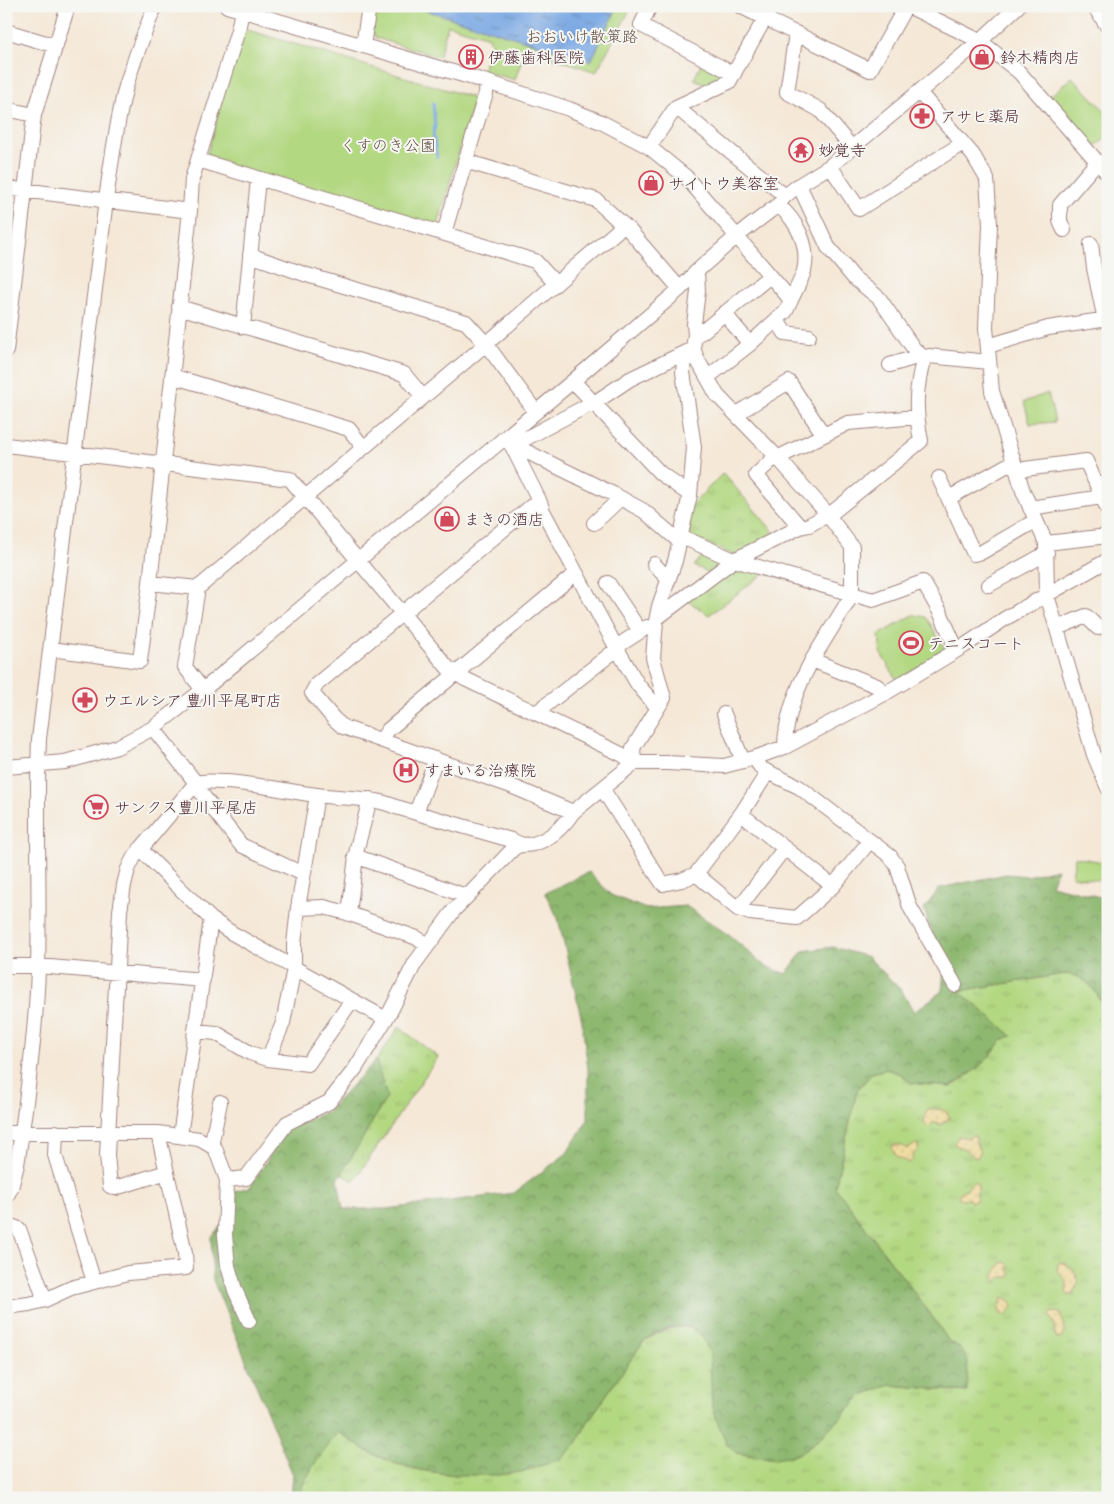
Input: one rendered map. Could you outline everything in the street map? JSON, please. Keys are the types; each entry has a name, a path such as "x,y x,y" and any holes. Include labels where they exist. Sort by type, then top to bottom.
{"street":[{"path":"6,351 11,271 26,190 34,115 68,6"},
{"path":"6,1197 11,1188 17,1165 36,1020 39,739 74,454 117,125 138,48 155,6"},
{"path":"227,6 243,9 487,82 569,109 601,122 649,147 686,177 791,300"},
{"path":"362,46 369,6"},
{"path":"650,6 641,26 734,74"},
{"path":"740,6 769,12 796,33 870,70 907,6 980,41 1019,72 1108,174"},
{"path":"6,766 65,762 117,747 153,728 203,690 357,561 507,441 536,412 680,289 697,271 737,236 799,185 830,166 852,148 980,41 1018,6"},
{"path":"1094,6 1108,27"},
{"path":"51,649 140,661 163,464 192,179 243,9"},
{"path":"649,147 676,107 729,82 769,12"},
{"path":"6,31 56,46"},
{"path":"796,33 787,92 820,110 852,148"},
{"path":"444,233 487,82"},
{"path":"919,92 973,154 986,179 990,225 986,328 992,391 1015,466 1046,548 1047,595 1094,755 1108,788"},
{"path":"676,107 782,200 802,235 805,252 804,270 786,311 750,344 708,377"},
{"path":"6,109 34,115"},
{"path":"830,166 859,209 963,142"},
{"path":"198,160 535,261 556,284"},
{"path":"465,160 596,200 624,225 680,289"},
{"path":"1064,230 1060,222 1060,205 1097,162"},
{"path":"243,327 258,179"},
{"path":"799,185 828,247 854,278 880,298 914,349 922,357"},
{"path":"6,188 190,211"},
{"path":"203,690 185,666 198,588 624,225"},
{"path":"988,346 1048,328 1106,319 1094,268 1091,244"},
{"path":"250,255 307,275 466,322 486,344 536,412"},
{"path":"634,763 633,748 664,698 653,658 656,619 680,538 690,495 694,447 692,422 683,372 691,346 698,291 697,271"},
{"path":"507,441 519,442 594,402 630,379 676,356 691,346 702,332 770,276"},
{"path":"179,307 404,374 423,397"},
{"path":"724,313 750,344"},
{"path":"777,320 786,333 809,336"},
{"path":"691,346 696,359 718,395 778,457 828,515 852,547 852,595 805,673 789,715 785,734 785,747"},
{"path":"890,365 928,356 989,362"},
{"path":"536,713 617,648 734,560 828,515 921,441 917,417 917,389 922,357"},
{"path":"172,376 349,429 364,447"},
{"path":"574,381 660,474 690,495"},
{"path":"736,414 790,382 823,434"},
{"path":"800,527 756,475 778,457 823,434 854,421 917,417"},
{"path":"507,441 621,498 644,511 680,538 734,560 873,600 923,582 940,612 957,650"},
{"path":"507,441 617,648 638,685 657,707"},
{"path":"6,445 290,479 448,668 465,679 623,755 634,763 666,762 724,766 785,747 886,693 1006,618 1108,560"},
{"path":"939,478 974,554 982,552 1033,514 1105,504 1086,461 1015,466 949,498"},
{"path":"594,523 621,498"},
{"path":"539,500 317,684 312,693 334,719 344,727 511,786 574,812"},
{"path":"989,585 1046,548 1108,536"},
{"path":"654,564 668,579"},
{"path":"380,740 388,730 576,573"},
{"path":"150,582 198,588"},
{"path":"608,583 640,631"},
{"path":"1057,628 1086,616 1098,628"},
{"path":"812,660 877,686 886,693"},
{"path":"724,714 749,759 762,769 799,787 869,842 890,856 897,866 910,908 955,985"},
{"path":"153,728 196,783 204,797 240,845 303,874"},
{"path":"1094,755 1108,754"},
{"path":"416,813 436,759"},
{"path":"167,1172 115,1188 110,1186 107,1155 117,973 124,885 128,869 140,848 196,783 204,781 252,784 317,795 382,801 520,844 530,844 549,838 567,822 574,812 634,763"},
{"path":"603,790 623,819 655,875 663,884 682,880 696,874 741,814 768,772"},
{"path":"268,1059 283,1023 294,968 294,944 298,908 317,795"},
{"path":"348,914 356,856 370,799"},
{"path":"741,814 833,886"},
{"path":"696,874 738,908 750,913 797,918 833,886 869,842"},
{"path":"227,1180 246,1178 287,1123 329,1102 355,1069 386,1019 415,963 428,945 466,896 520,844"},
{"path":"140,848 212,919 294,968 386,1019"},
{"path":"738,908 784,849"},
{"path":"356,856 466,896"},
{"path":"298,908 324,907 417,938 428,945"},
{"path":"180,1136 212,919"},
{"path":"6,966 38,966 203,980"},
{"path":"195,1031 216,1033 250,1053 268,1059 308,1064 352,1000"},
{"path":"211,1146 220,1102"},
{"path":"56,1132 55,1155 94,1282"},
{"path":"6,1133 158,1133 199,1138 215,1148 227,1180 225,1235 228,1266 235,1290 249,1321"},
{"path":"6,1307 45,1300 71,1288 128,1273 186,1268 185,1254 158,1133"},
{"path":"6,1224 19,1229 45,1300"}],"green space":[{"name":"おおいけ散策路","path":"376,6 632,6 596,72 530,50 523,56 515,80 483,71 491,43 489,37 448,25 439,57 376,38 372,32"},
{"name":"くすのき公園","path":"248,30 471,97 473,103 437,228 205,161 241,33"},
{"path":"702,62 724,73 706,84 694,79"},
{"path":"1072,77 1108,114 1108,137 1091,149 1047,99"},
{"path":"1048,393 1055,422 1030,424 1024,402"},
{"path":"723,473 778,537 736,556 686,535 691,506"},
{"path":"707,550 731,560 712,574 694,566"},
{"path":"732,564 766,572 709,615 685,599"},
{"name":"テニスコート","path":"913,615 926,617 946,651 897,680 881,654 879,635"},
{"path":"1075,857 1108,863 1108,882 1072,876"},
{"path":"1057,869 1051,885 1108,899 1108,1012 1091,986 1074,975 1065,974 959,991 1012,1036 1000,1042 989,1057 951,1087 911,1083 901,1074 887,1069 872,1073 857,1090 835,1187 950,1343 958,1346 968,1361 967,1392 891,1385 862,1395 819,1439 798,1454 776,1459 736,1453 727,1444 712,1404 710,1354 702,1335 692,1328 675,1326 656,1333 643,1342 587,1423 577,1443 561,1459 521,1472 500,1475 455,1475 420,1470 394,1463 369,1452 338,1432 313,1466 302,1486 303,1498 291,1498 293,1475 213,1280 211,1237 232,1213 235,1191 250,1187 287,1129 327,1112 376,1060 387,1097 338,1180 343,1209 386,1209 514,1193 567,1153 588,1119 588,1069 582,1021 558,918 545,893 589,872 611,895 646,909 686,906 730,936 765,966 786,974 803,951 833,947 868,957 901,990 914,1012 942,991 944,969 924,909 940,888 1006,874 1027,876"},
{"path":"1065,974 1081,978 1091,986 1108,1012 1108,1498 303,1498 302,1486 313,1466 338,1432 369,1452 394,1463 420,1470 455,1475 577,1443 587,1423 643,1342 663,1331 673,1328 691,1329 699,1333 706,1342 711,1360 714,1411 722,1430 736,1453 754,1456 798,1454 819,1439 862,1395 891,1385 967,1392 950,1343 835,1187 857,1090 872,1073 887,1069 901,1074 911,1083 951,1087 972,1073 990,1056 1002,1039 1012,1036 958,991"},
{"path":"399,1027 438,1057 354,1181 329,1167 367,1074"}],"sand":[{"path":"929,1109 946,1111 950,1118 940,1125 937,1122 929,1127 924,1122 926,1111"},
{"path":"973,1135 976,1137 976,1143 980,1152 978,1157 974,1157 966,1149 954,1143 959,1136 968,1138"},
{"path":"916,1144 919,1149 909,1163 897,1157 892,1149 893,1145 900,1145 907,1149"},
{"path":"973,1182 976,1182 979,1189 976,1193 977,1200 971,1202 969,1199 962,1200 958,1198 961,1191 967,1189"},
{"path":"1002,1262 1009,1265 1008,1269 1011,1275 1010,1277 1002,1277 997,1281 994,1275"},
{"path":"1059,1262 1069,1266 1079,1281 1072,1295 1068,1295 1066,1292 1066,1282 1057,1270"},
{"path":"1003,1297 1011,1301 1013,1307 1006,1316 1000,1313 999,1309"},
{"path":"1052,1312 1061,1313 1064,1323 1063,1328 1065,1332 1060,1339 1057,1339 1055,1335 1055,1325 1049,1315"}],"water":[{"path":"412,6 618,6 591,61"}],"waterway":[{"path":"433,103 435,126 433,135 437,157"}],"place":[{"name":"伊藤歯科医院","path":"471,57"},
{"name":"鈴木精肉店","path":"982,57"},
{"name":"アサヒ薬局","path":"922,116"},
{"name":"妙覚寺","path":"801,150"},
{"name":"サイトウ美容室","path":"651,183"},
{"name":"まきの酒店","path":"447,519"},
{"name":"テニスコート","path":"911,643"},
{"name":"ウエルシア 豊川平尾町店","path":"85,700"},
{"name":"すまいる治療院","path":"406,770"},
{"name":"サンクス豊川平尾店","path":"96,807"}]}
